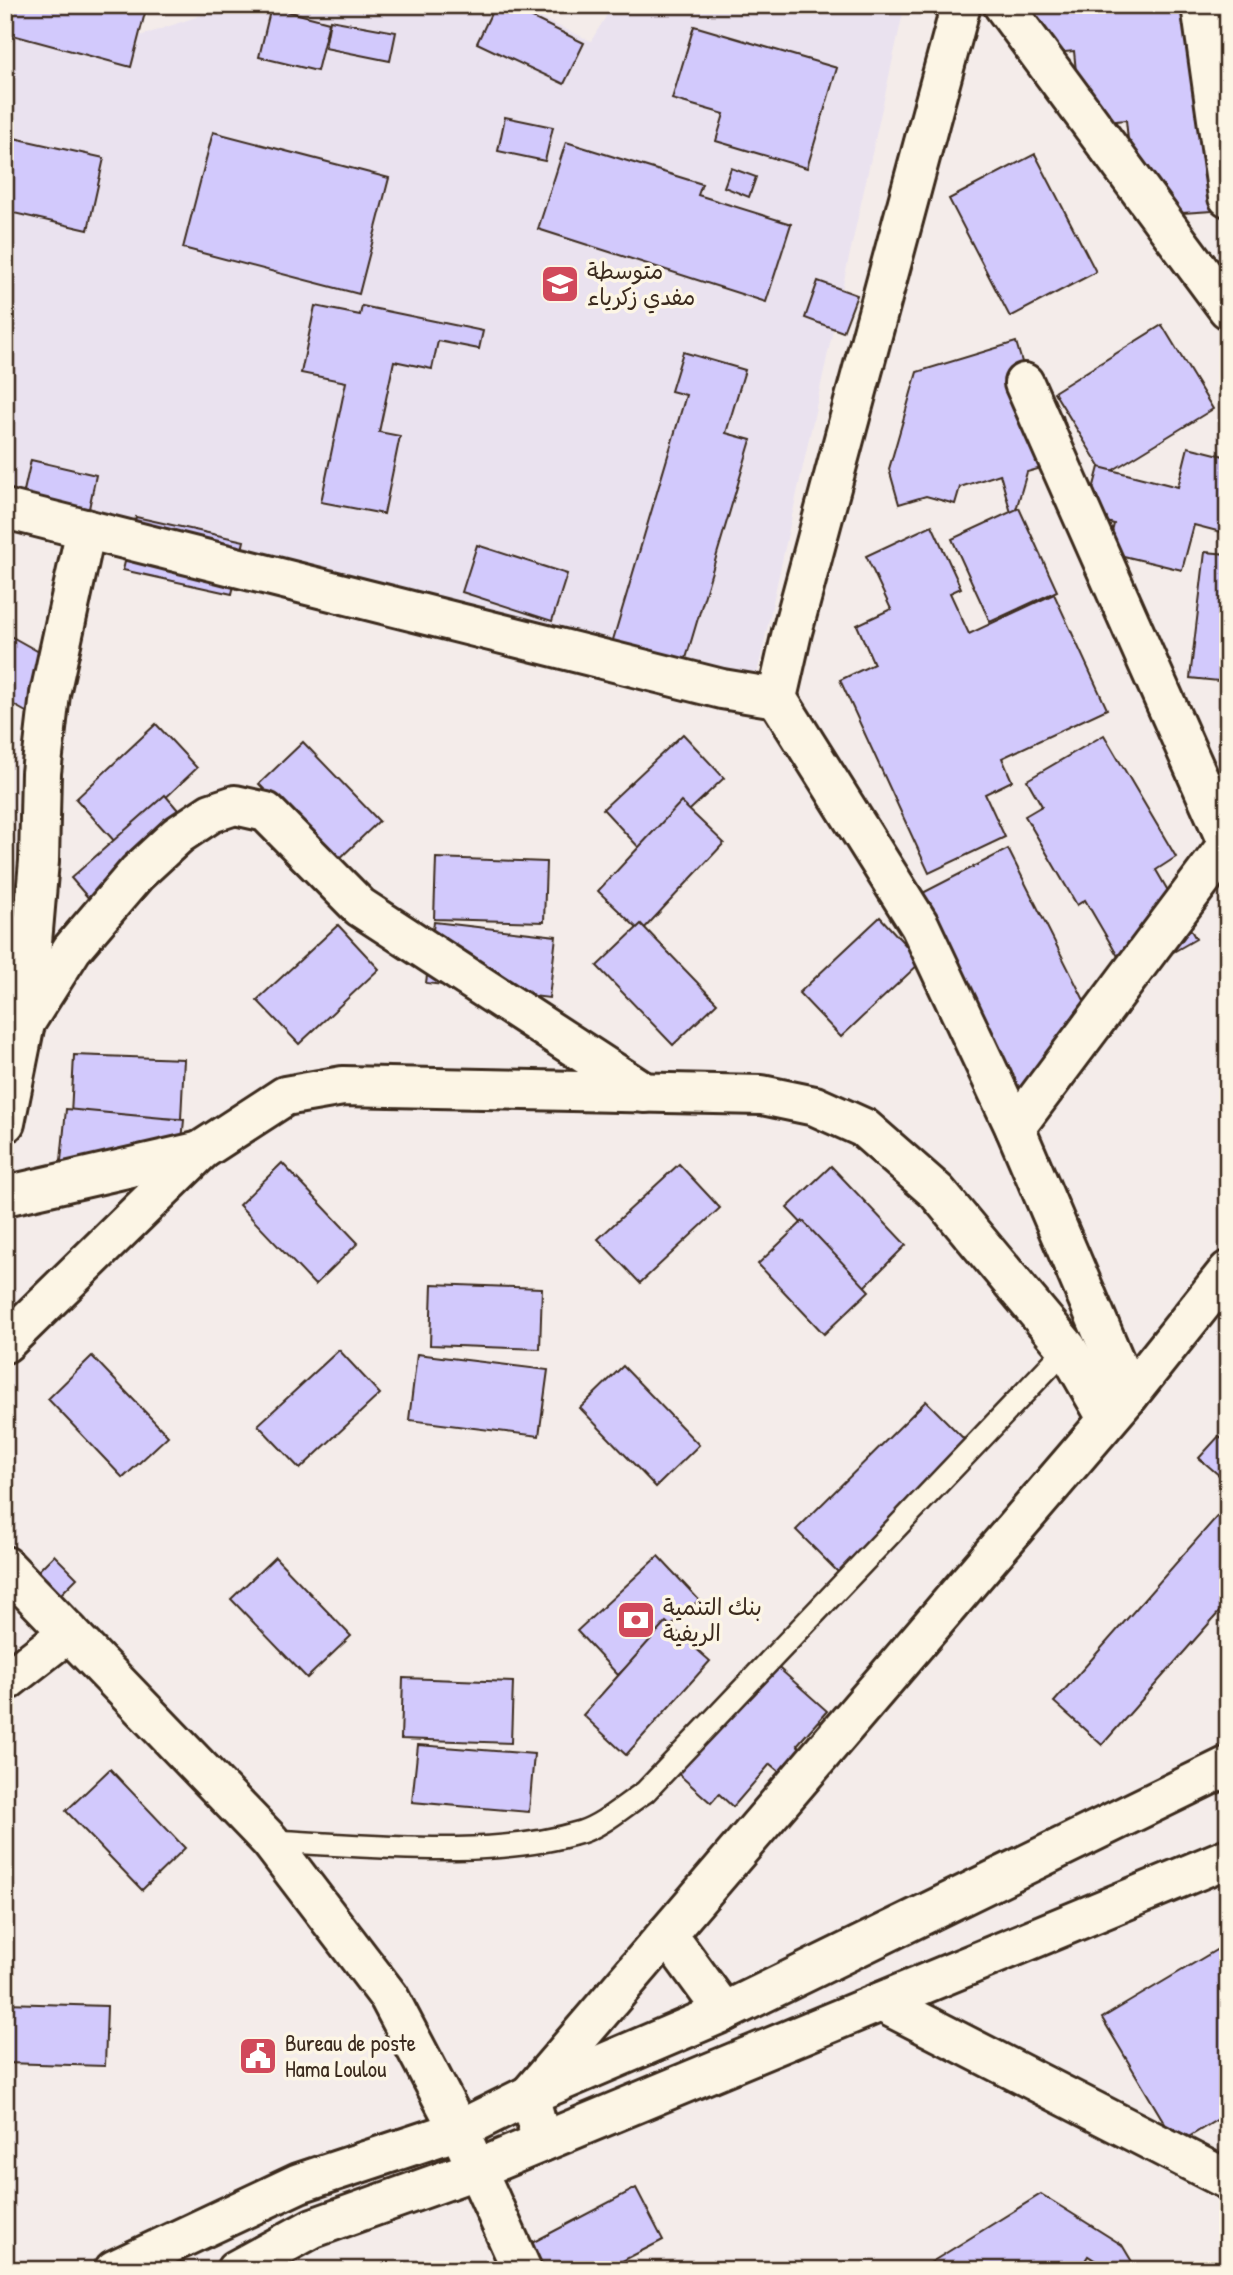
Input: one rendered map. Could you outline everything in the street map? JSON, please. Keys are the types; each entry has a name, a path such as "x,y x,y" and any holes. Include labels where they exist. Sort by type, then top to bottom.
{"street":[{"path":"961,5 792,632 777,698 920,926 1015,1128 1118,1407"},
{"path":"1003,5 1228,309"},
{"path":"1200,5 1228,197"},
{"path":"1015,1128 1228,844 1024,383"},
{"path":"5,509 722,689 777,698"},
{"path":"5,1123 25,1023 39,861 41,773 50,694 86,529"},
{"path":"25,1023 72,949 137,873 178,835 211,814 235,805 266,812 360,907 645,1093"},
{"path":"5,1343 202,1150 285,1096 343,1086 762,1095 815,1106 864,1128 937,1192 1118,1407"},
{"path":"5,1196 202,1150"},
{"path":"528,2095 1118,1407 1226,1275"},
{"path":"5,1566 270,1841 389,1997 459,2130 522,2270"},
{"path":"7,1676 69,1632"},
{"path":"114,2270 299,2183 459,2130 528,2095 724,2011 1228,1766"},
{"path":"236,2270 313,2228 475,2170 1228,1858"},
{"path":"667,1934 724,2011"},
{"path":"881,2002 1228,2180"},
{"path":"528,2095 542,2142"}],"lane":[{"path":"270,1841 415,1847 517,1845 583,1832 645,1792 1067,1348"}],"shaded area":[{"path":"231,5 513,5 591,41 613,5 862,5 903,13 754,688 5,498 5,30 123,42"}],"building":[{"path":"5,5 147,5 131,67 5,33"},
{"path":"495,5 506,5 584,43 564,84 477,43"},
{"path":"1030,5 1192,5 1212,211 1167,214 1164,185 1133,189 1126,120 1081,124 1074,51 1035,55"},
{"path":"271,7 329,22 317,71 259,57"},
{"path":"330,20 396,32 390,61 325,48"},
{"path":"694,26 837,68 807,168 716,141 724,114 672,99"},
{"path":"505,117 553,127 545,161 498,151"},
{"path":"213,132 389,178 359,294 183,248"},
{"path":"5,136 104,158 88,230 5,211"},
{"path":"566,142 702,184 698,195 791,224 766,302 538,229"},
{"path":"1035,154 1096,272 1010,317 949,199"},
{"path":"731,168 756,177 749,197 724,187"},
{"path":"818,281 857,295 843,332 805,318"},
{"path":"315,306 360,315 362,306 483,331 479,349 438,341 432,369 394,361 379,432 400,436 384,514 321,502 346,382 301,373"},
{"path":"1162,325 1213,409 1105,475 1054,392"},
{"path":"1016,342 1028,382 1034,425 1063,416 1068,432 1059,463 1027,472 1013,520 1000,474 960,487 955,504 926,496 899,504 889,469 917,372"},
{"path":"683,352 745,370 726,433 751,440 679,682 607,660 686,395 671,391"},
{"path":"1188,447 1228,457 1228,504 1221,532 1194,525 1182,570 1107,552 1114,524 1086,516 1099,467 1178,487"},
{"path":"31,460 96,475 86,523 20,509"},
{"path":"1019,508 1057,591 990,622 952,539"},
{"path":"136,517 244,541 232,594 123,570"},
{"path":"932,525 961,588 950,593 969,634 1054,594 1107,709 1002,758 1012,781 985,794 1005,837 929,873 840,680 874,664 857,625 891,609 866,556"},
{"path":"477,545 567,574 552,621 462,592"},
{"path":"1205,552 1228,554 1228,682 1190,678"},
{"path":"5,633 55,661 26,712 5,700"},
{"path":"156,724 197,768 117,844 76,799"},
{"path":"683,734 724,778 644,853 603,809"},
{"path":"1104,735 1176,857 1156,870 1196,939 1130,977 1085,900 1077,905 1025,816 1042,806 1027,780"},
{"path":"303,742 379,821 335,863 259,784"},
{"path":"165,795 204,840 110,923 71,878"},
{"path":"681,802 724,843 641,932 598,891"},
{"path":"1008,849 1090,1012 1025,1084 1012,1091 915,897"},
{"path":"436,858 546,862 544,922 434,919"},
{"path":"880,917 921,962 841,1037 799,993"},
{"path":"434,922 556,936 549,998 426,983"},
{"path":"641,924 717,1003 673,1045 597,966"},
{"path":"338,925 379,969 299,1044 257,1000"},
{"path":"74,1055 184,1059 181,1119 71,1115"},
{"path":"66,1109 184,1120 178,1182 60,1171"},
{"path":"282,1163 358,1243 315,1285 239,1205"},
{"path":"679,1164 720,1208 640,1283 598,1239"},
{"path":"831,1166 906,1245 863,1288 787,1208"},
{"path":"803,1221 869,1291 824,1334 758,1264"},
{"path":"432,1284 542,1288 540,1349 430,1345"},
{"path":"339,1350 380,1394 300,1469 258,1425"},
{"path":"417,1354 548,1370 539,1436 409,1420"},
{"path":"92,1356 168,1436 123,1478 48,1399"},
{"path":"623,1366 699,1445 656,1487 580,1408"},
{"path":"926,1401 974,1449 844,1578 796,1530"},
{"path":"1219,1436 1228,1443 1228,1483 1199,1458"},
{"path":"1228,1504 1228,1602 1102,1745 1054,1702"},
{"path":"54,1555 77,1578 57,1598 34,1575"},
{"path":"658,1556 699,1600 618,1675 577,1631"},
{"path":"275,1557 351,1636 307,1678 231,1599"},
{"path":"666,1622 710,1661 626,1755 583,1715"},
{"path":"772,1662 827,1711 797,1745 810,1756 789,1780 770,1764 733,1807 719,1794 711,1803 675,1771"},
{"path":"403,1678 513,1682 511,1743 401,1739"},
{"path":"418,1745 534,1754 529,1812 412,1802"},
{"path":"110,1769 185,1848 142,1890 66,1811"},
{"path":"1228,1943 1228,2113 1177,2144 1102,2018"},
{"path":"5,2003 107,2006 105,2066 5,2063"},
{"path":"636,2188 663,2240 605,2270 536,2270 524,2247"},
{"path":"1041,2194 1122,2245 1137,2270 1110,2270 1088,2256 1079,2270 934,2270 930,2263"}],"place":[{"name":"متوسطة مفدي زكرياء","path":"560,284"},
{"name":"بنك التنمية الريفية","path":"636,1620"},
{"name":"Bureau de poste Hama Loulou","path":"258,2056"}]}
